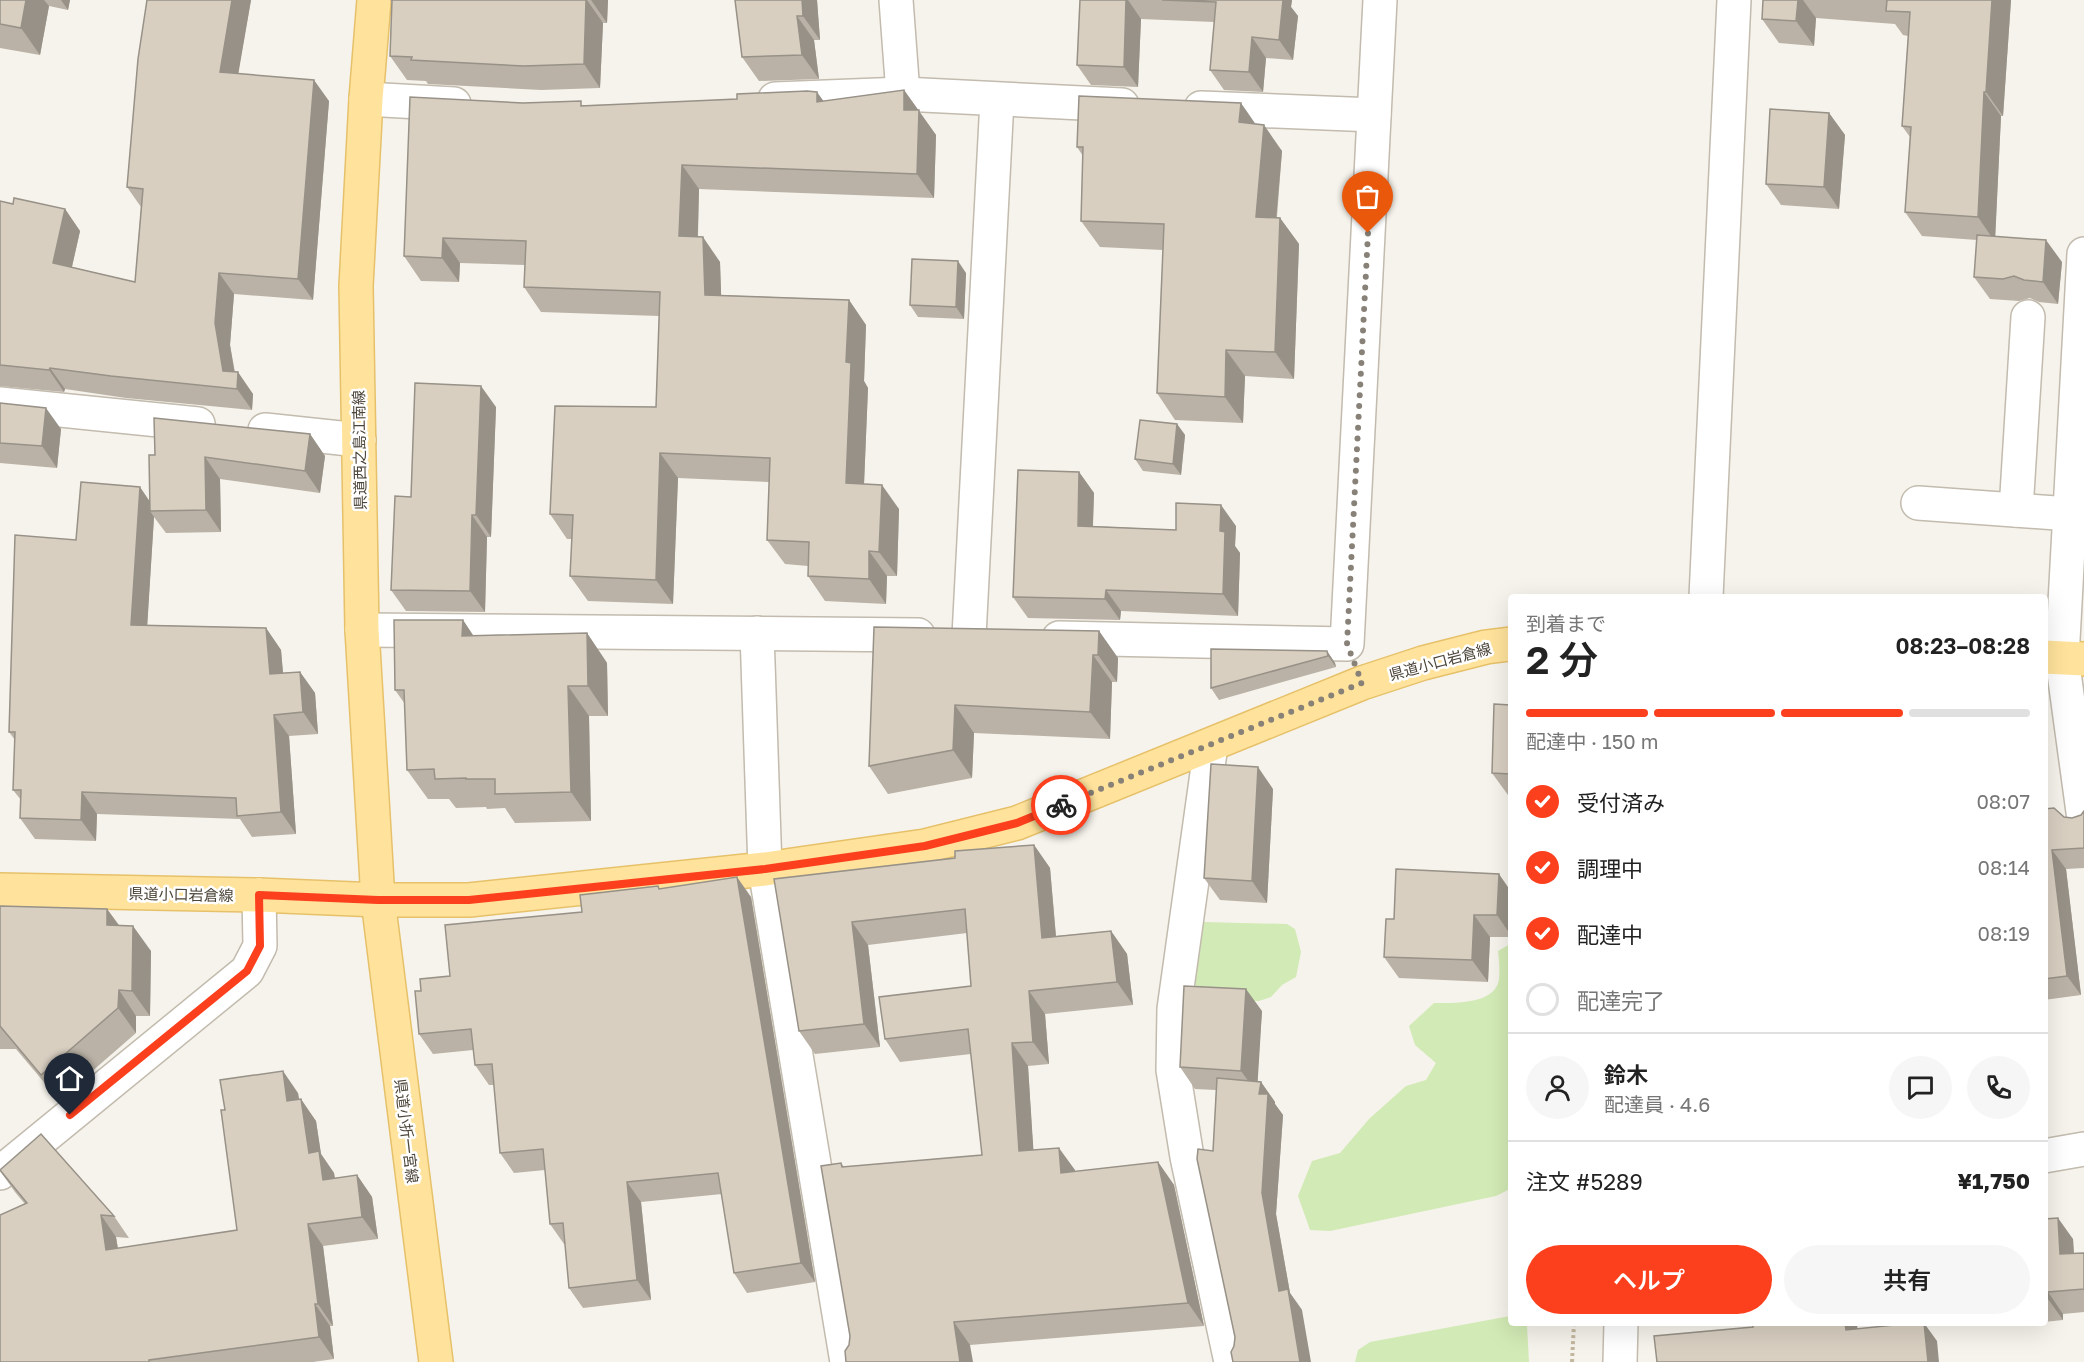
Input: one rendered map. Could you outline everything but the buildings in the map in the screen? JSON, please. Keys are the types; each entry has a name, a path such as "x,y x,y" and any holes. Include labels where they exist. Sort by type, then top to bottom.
{"main road":[{"name":"県道西之島江南線","path":"374,0 356,286 362,630 378,900"},
{"name":"県道小口岩倉線","path":"0,890 259,895 378,900 469,900 765,869 925,846 1017,823 1362,683 1423,663 1486,647 1508,644"},
{"name":"県道小折一宮線","path":"378,900 436,1362"}],"street":[{"path":"896,0 903,94"},
{"path":"1362,683 1347,644 1380,0"},
{"path":"1706,594 1734,0"},
{"path":"751,100 903,94 997,100 1374,115"},
{"path":"366,99 483,105"},
{"path":"362,630 981,636 997,100"},
{"path":"2084,254 2063,658 2084,819"},
{"path":"2016,510 2028,317"},
{"path":"0,404 359,440"},
{"path":"1918,503 2070,514"},
{"path":"757,633 765,869 847,1362"},
{"path":"1028,637 1347,644"},
{"path":"1211,744 1174,1009 1173,1070 1187,1157 1231,1362"},
{"path":"0,1173 247,971 260,946 259,895"},
{"path":"2048,1155 2084,1149"},
{"path":"1620,1362 1621,1326"}],"path":[{"path":"1572,1362 1574,1326"}],"green space":[{"path":"1204,922 1287,924 1295,929 1301,952 1296,977 1282,985 1271,997 1259,1001 1207,1000 1197,992 1193,967 1199,925"},
{"path":"1508,945 1508,1190 1496,1196 1330,1231 1310,1230 1298,1196 1312,1161 1340,1153 1369,1119 1406,1086 1426,1080 1436,1063 1415,1045 1409,1026 1434,1003 1472,1001 1490,994 1499,979 1498,951"},
{"path":"1508,1316 1508,1326 1527,1326 1529,1362 1355,1362 1358,1350 1370,1342"}],"way so far":[{"path":"1061,805 1362,683 1347,644 1368,233"}],"route":[{"path":"70,1115 247,971 260,946 259,895 378,900 469,900 765,869 925,846 1017,823 1061,805"}]}
